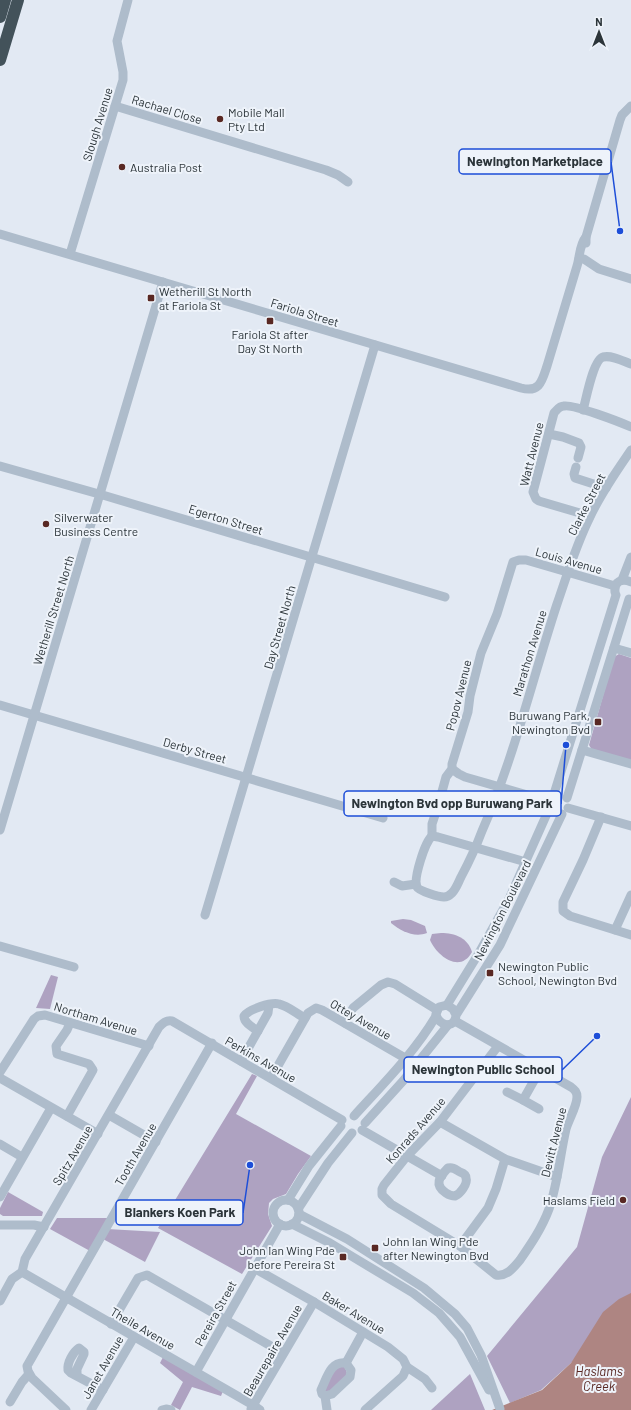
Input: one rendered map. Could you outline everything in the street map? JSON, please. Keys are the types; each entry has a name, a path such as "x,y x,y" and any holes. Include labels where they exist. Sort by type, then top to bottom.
{"highway":[{"path":"0,60 18,0"},
{"path":"0,17 3,2"}],"street":[{"name":"Slough Avenue","path":"70,254 123,76 117,41 128,0"},
{"name":"Rachael Close","path":"115,106 326,170 338,175 348,182"},
{"path":"584,260 586,237 620,120 629,109"},
{"name":"Fariola Street","path":"0,234 531,390 541,382 584,260"},
{"path":"586,237 583,240 579,252 584,260 599,269 631,279"},
{"name":"Wetherill Street North","path":"0,830 163,282"},
{"name":"Day Street North","path":"205,915 375,345"},
{"path":"631,364 613,357 600,358 595,366 583,410 631,427"},
{"name":"Watt Avenue","path":"583,410 566,406 559,407 554,414 533,492 536,499 590,516"},
{"path":"548,434 563,437 579,443 581,447 574,474 575,478 606,488"},
{"name":"Clarke Street","path":"567,572 590,516 631,450"},
{"name":"Egerton Street","path":"0,466 100,494 445,597"},
{"name":"Newington Boulevard","path":"447,1005 479,953 509,899 526,862 550,802 631,557"},
{"name":"Louis Avenue","path":"516,560 526,560 621,586 622,599 630,599"},
{"name":"Popov Avenue","path":"416,884 416,878 423,855 432,837 432,824 446,777 452,769 452,764 467,716 475,674 481,653 496,614 511,566 516,560"},
{"name":"Marathon Avenue","path":"416,884 417,888 421,890 440,896 449,896 455,888 475,848 500,786 567,572"},
{"path":"565,811 569,804 567,798 630,599"},
{"path":"614,648 631,653"},
{"name":"Derby Street","path":"0,704 383,818"},
{"path":"582,750 631,764"},
{"path":"452,769 465,777 500,786 550,802"},
{"path":"550,802 561,794 567,798"},
{"path":"550,802 553,813 565,811 601,817 631,826"},
{"name":"Newington Boulevard","path":"363,1126 403,1081 453,1020 500,945 565,811"},
{"path":"601,817 563,902 563,911 570,916 631,935"},
{"path":"432,837 438,836 526,862"},
{"path":"394,882 402,886 416,884"},
{"path":"615,930 631,895"},
{"path":"0,946 74,967"},
{"path":"345,1023 351,1011 381,985 388,982 395,984 436,1013 439,1022 453,1020 540,1070 523,1100"},
{"path":"258,1031 244,1020 244,1016 248,1012 269,1005 281,1004 305,1018 271,1078"},
{"path":"241,1061 268,1013 269,1005"},
{"path":"354,1116 405,1058 431,1025 441,1006 447,1005 453,1009 453,1020"},
{"name":"Ottey Avenue","path":"305,1018 309,1011 316,1008 322,1010 405,1058"},
{"name":"Northam Avenue","path":"0,1072 36,1017 45,1015 149,1046"},
{"name":"Perkins Avenue","path":"167,1021 172,1022 212,1043 342,1123"},
{"name":"Spitz Avenue","path":"0,1302 12,1279 22,1272 25,1259 159,1027 167,1021"},
{"path":"67,1116 93,1070 90,1064 57,1054 56,1046 70,1023"},
{"name":"Tooth Avenue","path":"29,1374 27,1366 212,1043"},
{"name":"Konrads Avenue","path":"460,1246 391,1204 384,1197 382,1192 384,1186 407,1156 440,1122 498,1046"},
{"name":"Devitt Avenue","path":"460,1246 496,1275 502,1275 513,1268 537,1234 549,1208 567,1127 577,1099 576,1093 571,1087 540,1070"},
{"path":"0,1078 98,1134"},
{"path":"507,1092 539,1109"},
{"path":"0,1197 51,1108"},
{"path":"109,1115 156,1142"},
{"path":"288,1200 309,1166 346,1117 361,1117 363,1126 407,1156 442,1176"},
{"path":"440,1122 505,1159 557,1177"},
{"path":"342,1123 346,1132 352,1134"},
{"path":"298,1211 328,1163 352,1134 363,1126"},
{"path":"0,1144 22,1157"},
{"path":"460,1246 488,1208 496,1189 505,1159"},
{"path":"292,1224 298,1218 298,1211 294,1203 288,1200 280,1201 274,1207 273,1211 274,1218 280,1224 292,1224 340,1249 413,1293 439,1313 460,1337 500,1409"},
{"path":"298,1211 347,1239 432,1293 455,1314 471,1334 481,1355 500,1409"},
{"name":"Pereira Street","path":"196,1372 280,1224"},
{"path":"0,1225 34,1225 44,1227"},
{"name":"Baker Avenue","path":"254,1268 314,1302 398,1353 407,1367 425,1379 432,1388"},
{"name":"Theile Avenue","path":"22,1272 196,1372 254,1408"},
{"path":"111,1324 138,1278 144,1275 150,1276 283,1353"},
{"name":"Beaurepaire Avenue","path":"254,1408 283,1353 314,1302"},
{"path":"346,1363 363,1332"},
{"name":"Janet Avenue","path":"91,1410 134,1337"},
{"path":"327,1410 325,1396 322,1394 321,1390 333,1366 338,1363 346,1363"},
{"path":"325,1396 332,1394 350,1377 351,1370 346,1363"},
{"path":"365,1410 402,1376 407,1367"},
{"path":"10,1402 22,1382 29,1374 66,1410"},
{"path":"76,1375 103,1390"},
{"path":"162,1410 171,1410"}],"shaded area":[{"path":"619,654 631,658 631,761 592,750 589,745 614,657"},
{"path":"403,919 411,920 425,926 427,933 417,935 408,933 391,923 391,921"},
{"path":"441,933 460,937 467,943 472,952 461,962 455,962 443,957 433,946 430,940 432,934"},
{"path":"51,975 58,977 50,1009 36,1008"},
{"path":"252,1074 257,1076 236,1114 311,1156 286,1194 273,1199 269,1203 268,1214 272,1226 242,1274 158,1228"},
{"path":"631,1097 631,1294 571,1363 541,1390 510,1403 487,1356 577,1247 602,1157"},
{"path":"8,1192 43,1212 42,1216 3,1216 0,1214 0,1208"},
{"path":"57,1218 108,1218 90,1251 50,1229"},
{"path":"107,1229 160,1232 145,1262 103,1239"},
{"path":"163,1357 223,1391 221,1396 192,1387 180,1410 171,1405 183,1382 160,1363"},
{"path":"343,1363 348,1375 329,1393 324,1392 336,1366"},
{"path":"470,1374 485,1410 431,1410"}],"water":[{"name":"Haslams Creek","path":"631,1293 631,1410 492,1410 542,1390 571,1363 603,1312 619,1299"}],"place":[{"name":"Mobile Mall Pty Ltd","path":"220,119"},
{"name":"Australia Post","path":"122,167"},
{"name":"Newington Marketplace","path":"620,231"},
{"name":"Wetherill St North at Fariola St","path":"151,298"},
{"name":"Fariola St after Day St North","path":"270,321"},
{"name":"Silverwater Business Centre","path":"46,524"},
{"name":"Buruwang Park, Newington Bvd","path":"598,722"},
{"name":"Newington Bvd opp Buruwang Park","path":"566,745"},
{"name":"Newington Public School, Newington Bvd","path":"490,973"},
{"name":"Newington Public School","path":"597,1036"},
{"name":"Blankers Koen Park","path":"250,1165"},
{"name":"Haslams Field","path":"623,1200"},
{"name":"John Ian Wing Pde after Newington Bvd","path":"375,1248"},
{"name":"John Ian Wing Pde before Pereira St","path":"343,1257"}]}
